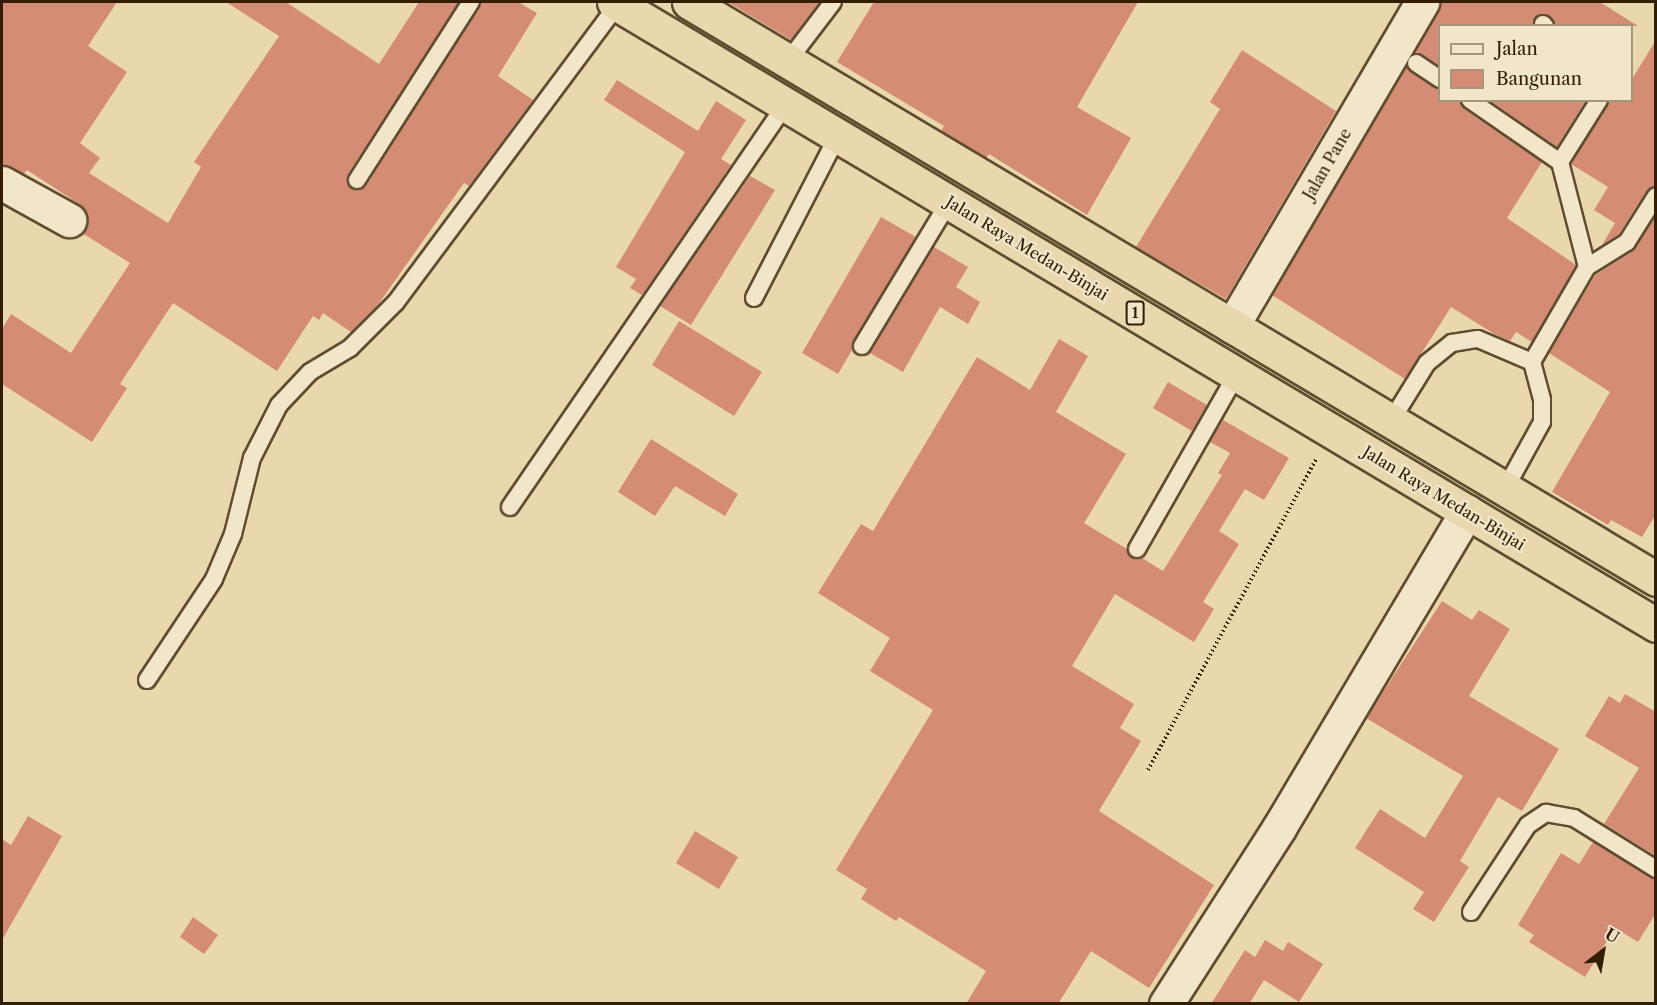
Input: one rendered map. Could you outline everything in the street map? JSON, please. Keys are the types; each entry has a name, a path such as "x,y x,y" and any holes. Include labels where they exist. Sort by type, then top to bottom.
{"highway":[{"name":"1","path":"689,2 1656,579"},
{"name":"Jalan Raya Medan-Binjai","path":"616,3 1467,512 1653,616"}],"street":[{"name":"Jalan Pane","path":"1232,326 1422,2"},
{"path":"2,183 69,220"},
{"path":"1166,1004 1280,828 1467,512"}],"lane":[{"path":"357,180 471,2"},
{"path":"788,61 833,2"},
{"path":"147,680 214,579 233,534 252,458 279,405 310,372 358,341 396,302 616,3"},
{"path":"1416,63 1438,79"},
{"path":"1473,102 1560,162 1587,267"},
{"path":"1560,162 1598,102"},
{"path":"510,507 786,104"},
{"path":"754,298 838,135"},
{"path":"1505,489 1542,422 1542,400 1532,362 1587,267 1627,242 1656,196"},
{"path":"862,346 949,202"},
{"path":"1391,421 1427,363 1452,343 1479,339 1532,362"},
{"path":"1137,549 1237,374"},
{"path":"1471,912 1528,825 1546,813 1574,818 1656,869"}],"path":[{"path":"1148,770 1331,430"}],"building":[{"path":"2,2 117,2 88,46 127,72 80,143 100,158 89,173 168,223 201,167 194,162 279,36 226,2 286,2 379,64 419,2 459,2 348,174 347,184 352,189 366,186 481,2 518,2 537,13 498,76 533,100 469,186 464,183 377,306 351,332 323,313 319,320 313,316 277,371 173,303 120,384 127,388 92,442 2,384 2,329 11,314 71,353 130,263 82,233 88,219 79,204 27,170 24,174 2,164"},
{"path":"728,2 820,2 791,40"},
{"path":"874,2 1138,2 1077,107 1131,138 1087,215 989,154 986,158 941,131 944,126 837,62"},
{"path":"1441,2 1600,2 1638,26 1633,26 1633,24 1553,24 1545,14 1536,16 1534,24 1438,24 1438,65 1414,53"},
{"path":"1656,40 1656,186 1647,190 1619,234 1602,245 1615,223 1594,210 1608,187 1571,164 1608,102 1633,102 1633,77"},
{"path":"1242,50 1336,111 1226,299 1136,247 1220,109 1210,102"},
{"path":"1406,66 1438,88 1438,102 1461,102 1464,109 1542,162 1507,218 1576,265 1532,342 1516,332 1510,341 1496,335 1451,307 1405,379 1272,295"},
{"path":"617,80 698,131 716,101 746,120 721,159 731,165 642,295 630,288 636,279 616,267 685,152 604,100"},
{"path":"1492,102 1585,102 1557,147"},
{"path":"750,176 775,190 691,325 660,306"},
{"path":"1656,216 1656,514 1642,537 1611,520 1608,525 1552,492 1610,392 1549,353 1595,275 1633,251"},
{"path":"881,217 916,237 853,341 852,350 838,374 802,353"},
{"path":"934,247 968,267 956,287 980,302 968,324 940,307 903,372 870,353"},
{"path":"679,321 762,372 734,416 652,365"},
{"path":"1059,339 1088,356 1056,412 1126,454 1084,523 1127,549 1132,558 1142,558 1163,571 1222,475 1218,473 1230,453 1210,442 1223,420 1289,458 1264,500 1245,489 1219,531 1239,544 1203,602 1214,609 1194,642 1115,594 1072,666 1134,704 1120,728 1141,741 1099,811 1214,885 1149,988 1091,951 1058,1004 966,1004 986,971 899,917 896,921 861,899 867,889 836,870 933,710 870,671 890,638 818,593 861,524 873,531 977,357 1030,390"},
{"path":"1168,382 1207,405 1192,431 1153,408"},
{"path":"651,439 738,494 725,516 675,486 655,516 618,492"},
{"path":"1442,601 1472,620 1479,610 1510,629 1469,696 1559,749 1522,811 1498,797 1460,861 1469,867 1434,922 1413,909 1424,892 1355,848 1380,809 1425,838 1463,776 1366,718"},
{"path":"1625,694 1656,712 1656,856 1604,824 1639,768 1585,736 1609,696 1620,703"},
{"path":"28,816 62,836 2,940 2,839 11,845"},
{"path":"695,831 738,857 719,889 676,863"},
{"path":"1593,842 1656,879 1656,913 1638,942 1615,928 1585,977 1529,942 1534,935 1518,925 1561,853 1579,864"},
{"path":"193,917 218,935 204,954 180,937"},
{"path":"1265,940 1283,951 1288,942 1323,964 1299,1002 1264,980 1249,1004 1211,1004 1245,950 1255,957"}]}
